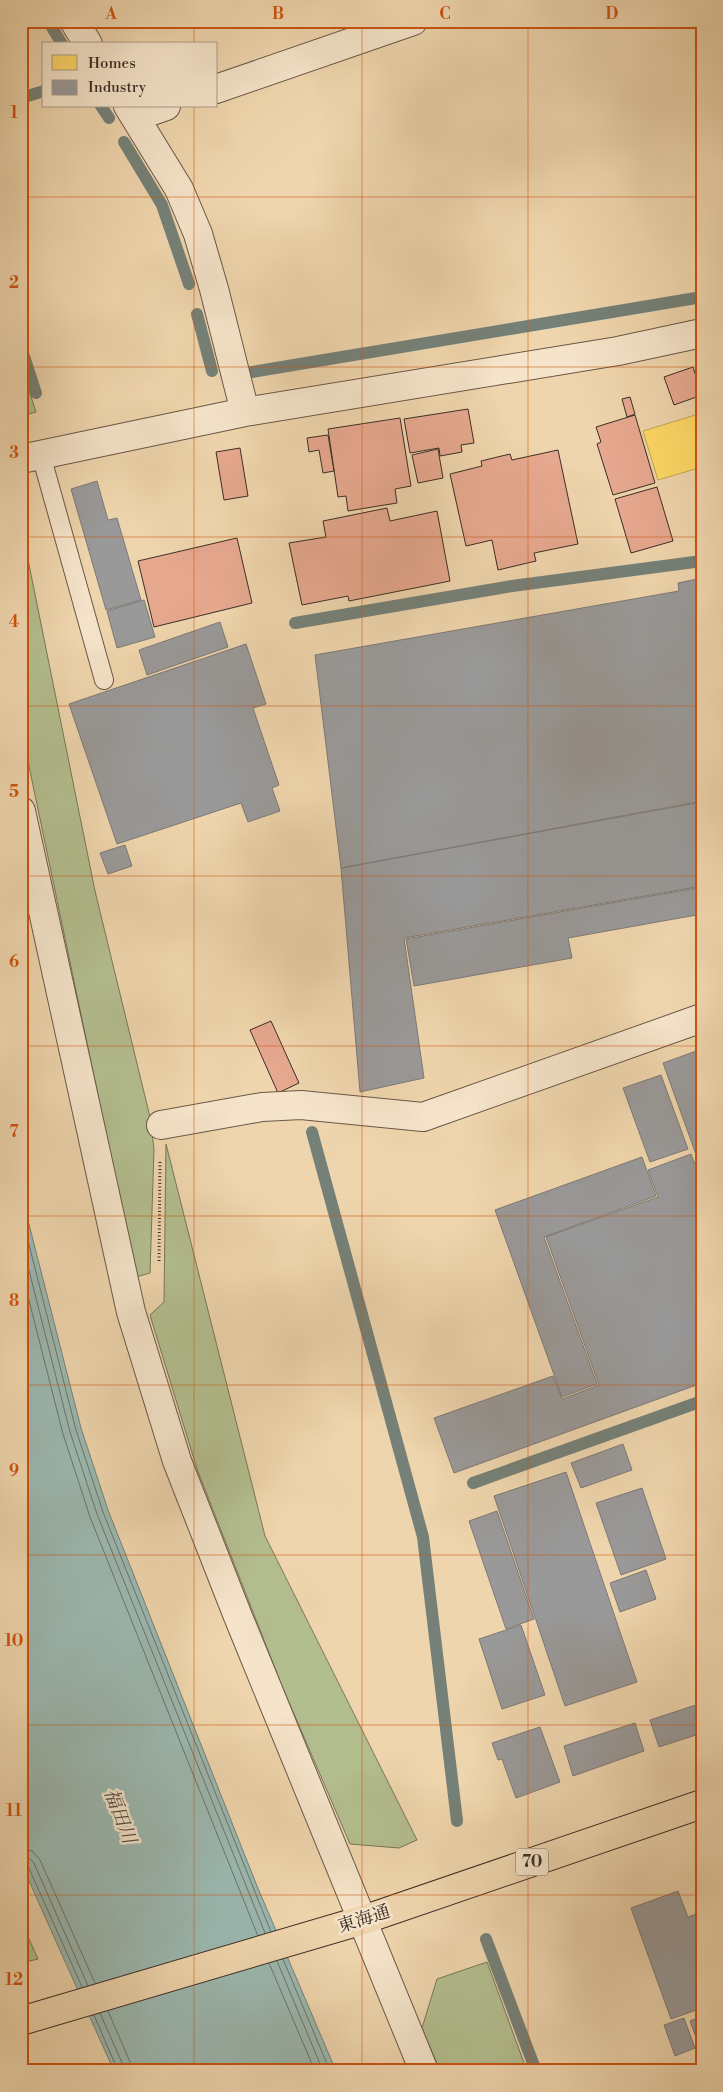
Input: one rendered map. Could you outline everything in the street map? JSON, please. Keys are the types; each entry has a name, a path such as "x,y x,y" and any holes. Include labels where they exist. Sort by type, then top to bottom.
{"main road":[{"name":"東海通","path":"24,2020 363,1920 702,1804"}],"street":[{"path":"74,21 87,42"},
{"path":"218,88 413,21"},
{"path":"155,108 132,112 180,189 198,234 245,412"},
{"path":"31,457 245,412 618,351 702,333"},
{"path":"21,811 130,1312 177,1461 237,1614 424,2071"},
{"path":"161,1125 262,1107 301,1105 423,1117 702,1018"}],"lane":[{"path":"31,457 104,680"}],"path":[{"path":"159,1264 161,1125"}],"green space":[{"path":"21,366 36,412 21,416"},
{"path":"21,525 95,891 150,1117 154,1149 150,1273 136,1277 21,728"},
{"path":"166,1144 265,1536 417,1840 399,1848 350,1844 282,1686 197,1469 150,1315 164,1302"},
{"path":"21,1921 38,1959 21,1963"},
{"path":"487,1962 527,2071 440,2071 422,2028 437,1979"}],"water":[{"name":"福田川","path":"21,1193 81,1428 108,1510 257,1886 336,2071 114,2071 21,1863"}],"building: Homes":[{"path":"702,413 702,467 658,480 643,431"}],"building: Industry":[{"path":"97,481 108,520 117,518 141,600 106,610 71,489"},
{"path":"702,578 702,801 341,868 315,655 679,591 678,583"},
{"path":"144,600 155,637 117,648 107,611"},
{"path":"220,622 228,647 147,675 139,650"},
{"path":"246,644 266,704 253,708 279,785 272,788 280,811 248,822 241,803 117,844 69,704"},
{"path":"702,802 702,886 404,938 424,1078 360,1092 341,868"},
{"path":"125,845 132,866 108,874 100,853"},
{"path":"702,887 702,914 568,938 572,958 414,986 406,939"},
{"path":"702,1049 702,1171 663,1063"},
{"path":"661,1075 688,1149 650,1162 623,1088"},
{"path":"691,1154 702,1183 702,1383 454,1473 434,1418 553,1376 562,1399 599,1385 546,1237 658,1197 648,1170"},
{"path":"642,1157 656,1196 544,1237 597,1384 562,1397 495,1210"},
{"path":"623,1444 632,1470 581,1488 571,1463"},
{"path":"566,1472 637,1682 565,1706 494,1496"},
{"path":"642,1488 666,1559 621,1575 596,1503"},
{"path":"497,1511 534,1619 506,1629 469,1521"},
{"path":"646,1570 656,1599 620,1612 610,1583"},
{"path":"521,1625 545,1695 502,1709 479,1639"},
{"path":"702,1703 702,1733 659,1747 650,1720"},
{"path":"635,1723 644,1751 573,1776 564,1746"},
{"path":"540,1727 560,1782 516,1798 502,1759 498,1760 492,1743"},
{"path":"678,1891 688,1917 702,1912 702,2008 671,2019 631,1908"},
{"path":"702,2016 702,2054 690,2021"},
{"path":"684,2018 695,2048 675,2056 664,2025"}],"building: Other":[{"path":"693,367 702,395 674,405 664,377"},
{"path":"630,397 635,414 627,417 622,399"},
{"path":"468,409 474,443 461,445 462,452 440,456 439,448 410,453 404,419"},
{"path":"635,415 655,483 613,495 597,444 601,442 596,427"},
{"path":"400,418 411,486 395,489 397,503 348,511 346,496 338,497 328,429"},
{"path":"328,435 334,471 323,473 319,450 309,452 307,438"},
{"path":"240,448 248,496 224,500 216,452"},
{"path":"438,449 443,478 418,483 412,455"},
{"path":"558,450 578,544 534,553 536,561 498,570 492,540 466,546 450,474 482,466 481,461 510,454 512,460"},
{"path":"657,487 673,541 631,553 615,499"},
{"path":"387,508 390,521 437,511 450,581 349,601 348,596 302,605 289,543 326,537 323,521"},
{"path":"237,538 252,603 154,627 138,561"},
{"path":"271,1021 299,1083 278,1093 250,1030"}],"waterway":[{"path":"48,21 61,42"},
{"path":"21,98 42,92"},
{"path":"102,108 109,118"},
{"path":"124,142 162,205 189,284"},
{"path":"252,372 702,297"},
{"path":"197,314 212,371"},
{"path":"21,347 36,393"},
{"path":"295,623 512,586 702,561"},
{"path":"312,1132 423,1537 457,1821"},
{"path":"473,1483 702,1401"},
{"path":"486,1939 536,2071"}]}
